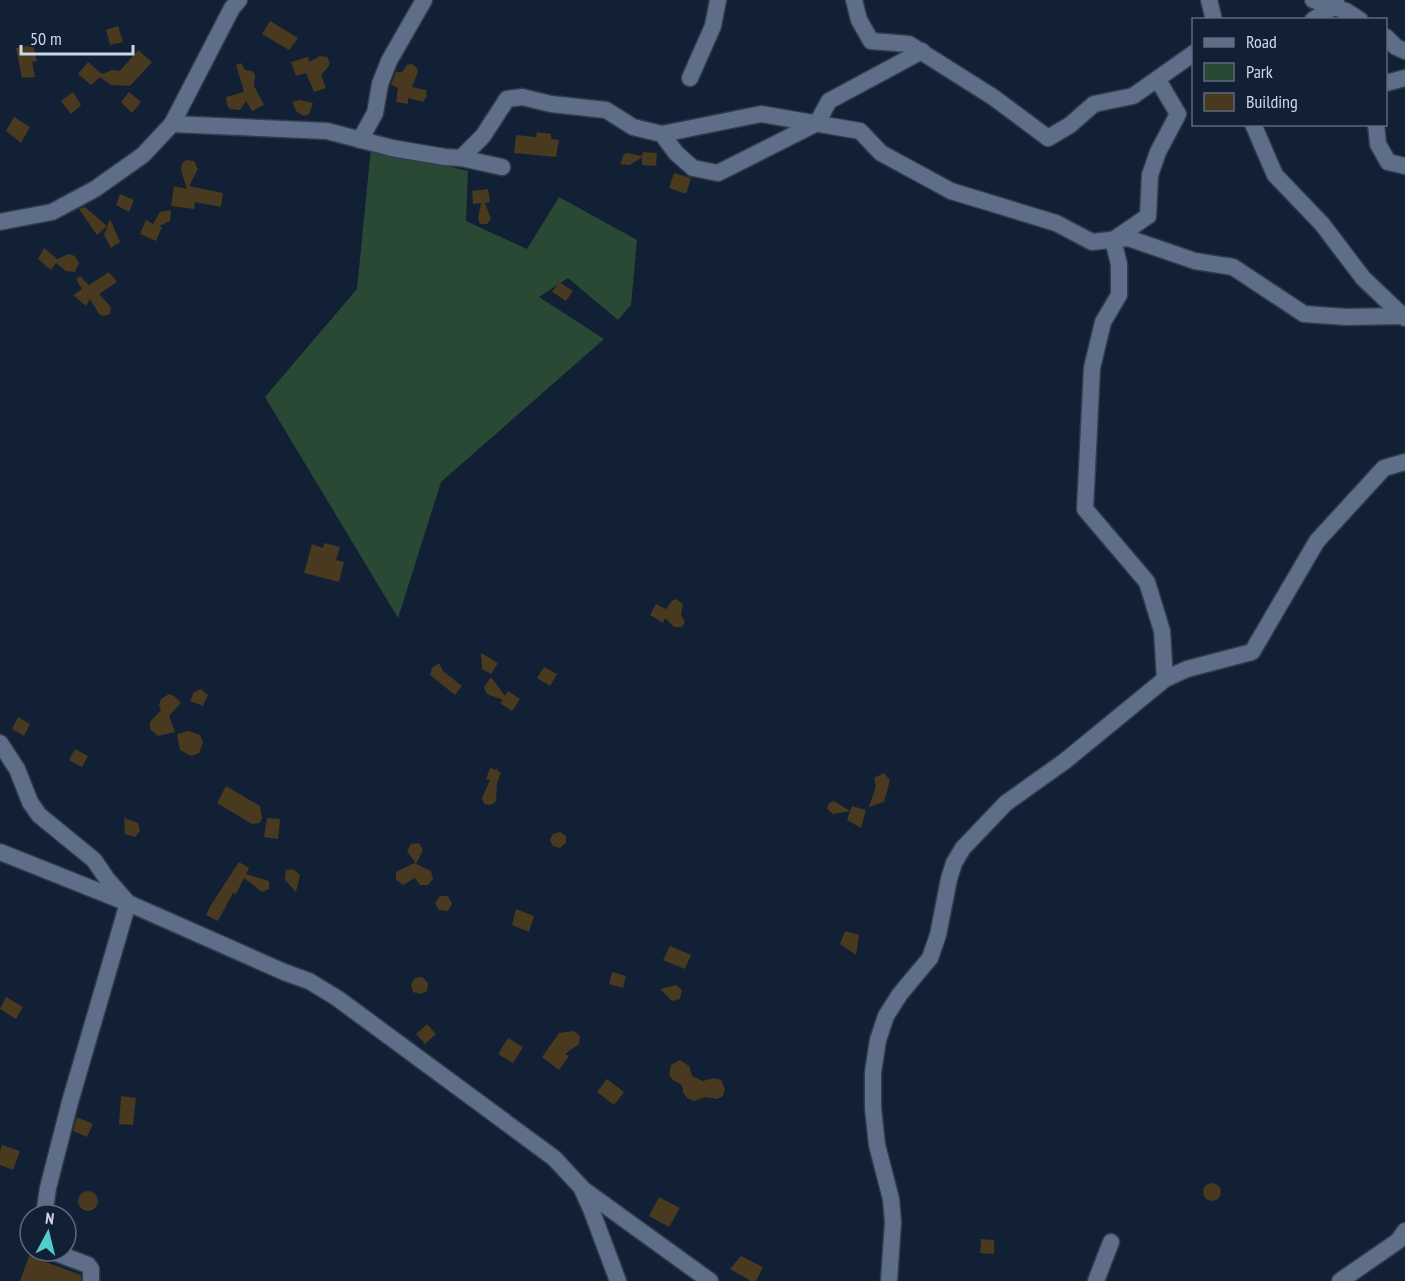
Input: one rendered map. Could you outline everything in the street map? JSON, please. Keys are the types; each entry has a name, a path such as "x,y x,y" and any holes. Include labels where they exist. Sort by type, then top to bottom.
{"street":[{"path":"0,222 52,212 95,189 143,155 172,124 232,8 239,0"},
{"path":"360,140 375,113 380,84 389,60 424,0"},
{"path":"690,78 713,26 718,0"},
{"path":"854,0 859,20 871,41 909,44 922,51 993,97 1048,138 1070,125 1094,104 1133,96 1192,54"},
{"path":"1209,0 1214,18"},
{"path":"1313,0 1335,3 1357,18"},
{"path":"1316,18 1335,3"},
{"path":"1387,38 1396,47 1405,51"},
{"path":"662,134 676,153 693,168 718,173 817,123 829,100 922,51"},
{"path":"1387,83 1405,78"},
{"path":"1113,240 1148,216 1150,175 1158,152 1178,114 1158,80"},
{"path":"461,158 483,136 507,99 522,97 551,104 606,110 633,127 662,134 761,114 817,123 860,131 881,153 951,191 1056,223 1092,242 1128,238 1195,261 1233,267 1304,314 1347,317 1405,316"},
{"path":"172,124 327,131 360,140 502,167"},
{"path":"1254,126 1275,175 1322,224 1363,278 1405,316"},
{"path":"1376,126 1378,144 1388,162 1405,166"},
{"path":"1113,240 1119,264 1119,295 1103,322 1092,368 1085,509 1147,582 1162,631 1165,679"},
{"path":"889,1281 893,1222 891,1199 877,1145 873,1108 873,1072 878,1040 886,1016 900,994 930,958 938,935 948,879 963,848 1006,803 1065,761 1165,679 1187,669 1252,652 1317,541 1384,468 1405,462"},
{"path":"0,743 17,769 30,802 39,815 94,860 128,903"},
{"path":"0,852 128,903 309,981 328,992 554,1158 581,1187 710,1281"},
{"path":"46,1203 70,1102 128,903"},
{"path":"581,1187 618,1281"},
{"path":"1340,1281 1403,1239"},
{"path":"1096,1281 1111,1242"},
{"path":"78,1261 88,1265 91,1269 91,1281"}],"green space":[{"path":"371,148 468,171 466,221 527,249 559,197 637,240 631,305 618,320 568,278 539,297 604,339 441,482 398,618 265,397 357,289"}],"building":[{"path":"270,21 298,38 289,50 262,34"},
{"path":"118,26 123,42 110,45 106,30"},
{"path":"33,45 37,61 32,62 35,77 22,78 16,48"},
{"path":"138,50 152,62 130,86 111,85 100,77 91,85 78,74 88,62 102,74 112,70 120,71"},
{"path":"320,56 327,57 330,63 321,75 326,88 314,92 306,73 296,76 291,62 308,57 309,62"},
{"path":"241,63 245,70 252,71 255,75 254,86 264,105 252,111 246,101 240,110 230,109 227,105 226,97 244,92 236,65"},
{"path":"412,64 418,72 412,87 426,90 427,96 423,102 408,98 408,104 396,102 398,88 391,85 396,72 402,72 407,65"},
{"path":"73,92 81,105 71,114 61,101"},
{"path":"129,92 141,102 132,113 121,102"},
{"path":"300,100 313,103 309,114 304,116 297,112 292,102"},
{"path":"14,117 30,127 21,143 6,131"},
{"path":"537,132 551,134 551,139 559,140 556,157 514,153 516,135 536,137"},
{"path":"643,152 657,153 656,166 642,165 642,157 630,165 620,164 624,154 642,156"},
{"path":"186,160 194,161 198,169 189,186 223,193 221,207 195,202 194,209 171,206 174,186 187,189 181,170"},
{"path":"674,173 691,178 686,194 669,188"},
{"path":"488,189 490,202 485,203 491,219 487,224 480,224 478,218 481,203 473,204 472,191"},
{"path":"120,194 134,200 129,212 116,205"},
{"path":"85,207 107,226 97,235 79,209"},
{"path":"171,210 170,221 159,226 162,227 156,241 140,234 146,220 153,224 160,212"},
{"path":"110,219 120,242 111,248 104,235"},
{"path":"44,248 57,259 69,254 75,256 79,263 75,272 66,271 56,263 51,270 38,259"},
{"path":"109,272 117,282 99,294 111,307 110,314 103,316 99,314 90,299 86,306 73,295 82,289 76,279 80,276 89,285"},
{"path":"559,282 573,291 566,301 552,292"},
{"path":"324,543 340,547 336,560 344,562 339,582 304,573 312,544 323,548"},
{"path":"676,599 683,604 681,615 685,622 682,627 674,627 665,618 663,623 650,615 656,604 666,609"},
{"path":"481,653 498,663 491,674 482,669"},
{"path":"439,663 443,671 462,686 455,695 430,675 432,668"},
{"path":"544,667 557,674 550,686 537,678"},
{"path":"491,677 505,696 508,691 520,699 512,711 500,703 503,700 487,694 484,687"},
{"path":"201,689 208,695 203,706 190,701 194,692"},
{"path":"169,694 181,703 169,716 175,732 158,736 150,729 150,722 161,710 159,705 161,699"},
{"path":"18,717 30,724 24,736 12,729"},
{"path":"189,731 200,735 203,742 199,753 191,756 180,750 177,734"},
{"path":"75,749 88,756 82,767 69,760"},
{"path":"498,766 497,771 501,772 497,783 496,801 491,805 484,804 482,798 490,780 486,779 490,768 496,770"},
{"path":"884,773 890,780 884,802 869,807 876,786 874,778"},
{"path":"226,786 260,806 262,818 260,823 252,824 217,803"},
{"path":"834,801 850,811 833,814 827,809 829,803"},
{"path":"852,806 866,810 861,828 847,820"},
{"path":"124,818 138,823 140,831 135,837 125,834"},
{"path":"267,818 280,819 278,839 264,837"},
{"path":"560,832 566,836 566,843 560,848 553,846 550,840 553,834"},
{"path":"419,843 423,850 416,864 407,851 411,844"},
{"path":"239,862 249,868 246,874 269,881 269,889 262,892 244,878 218,921 206,915"},
{"path":"414,863 431,871 433,879 428,885 420,885 415,878 403,885 396,880 396,872"},
{"path":"293,869 300,875 296,892 285,880 286,870"},
{"path":"440,896 448,896 452,904 448,911 439,910 435,903"},
{"path":"516,909 534,916 529,932 512,925"},
{"path":"845,931 859,935 856,955 840,944"},
{"path":"670,946 691,955 685,969 663,960"},
{"path":"612,972 626,976 623,988 609,984"},
{"path":"422,977 428,983 427,991 420,994 413,992 411,984 415,978"},
{"path":"676,985 682,990 680,999 672,1001 660,989"},
{"path":"6,997 23,1007 16,1019 0,1009"},
{"path":"427,1024 436,1034 425,1044 416,1034"},
{"path":"574,1031 580,1036 579,1044 565,1054 569,1056 559,1070 542,1057 559,1033"},
{"path":"508,1038 523,1047 513,1063 498,1054"},
{"path":"680,1060 689,1066 692,1076 703,1081 714,1078 721,1080 725,1089 723,1096 717,1099 705,1097 694,1101 687,1098 682,1085 669,1075 671,1065"},
{"path":"607,1079 624,1092 614,1105 597,1092"},
{"path":"121,1096 136,1098 133,1125 119,1124"},
{"path":"77,1117 93,1124 87,1137 73,1131"},
{"path":"2,1145 20,1151 13,1170 0,1165"},
{"path":"1212,1183 1218,1186 1221,1192 1218,1198 1212,1201 1206,1198 1203,1192 1206,1186"},
{"path":"88,1191 95,1194 98,1201 95,1208 88,1211 81,1208 78,1201 81,1194"},
{"path":"659,1197 680,1208 669,1227 649,1216"},
{"path":"981,1239 994,1240 994,1254 980,1253"},
{"path":"741,1256 763,1267 756,1281 751,1281 730,1269"},
{"path":"26,1263 48,1263 81,1275 81,1281 20,1281"}]}
